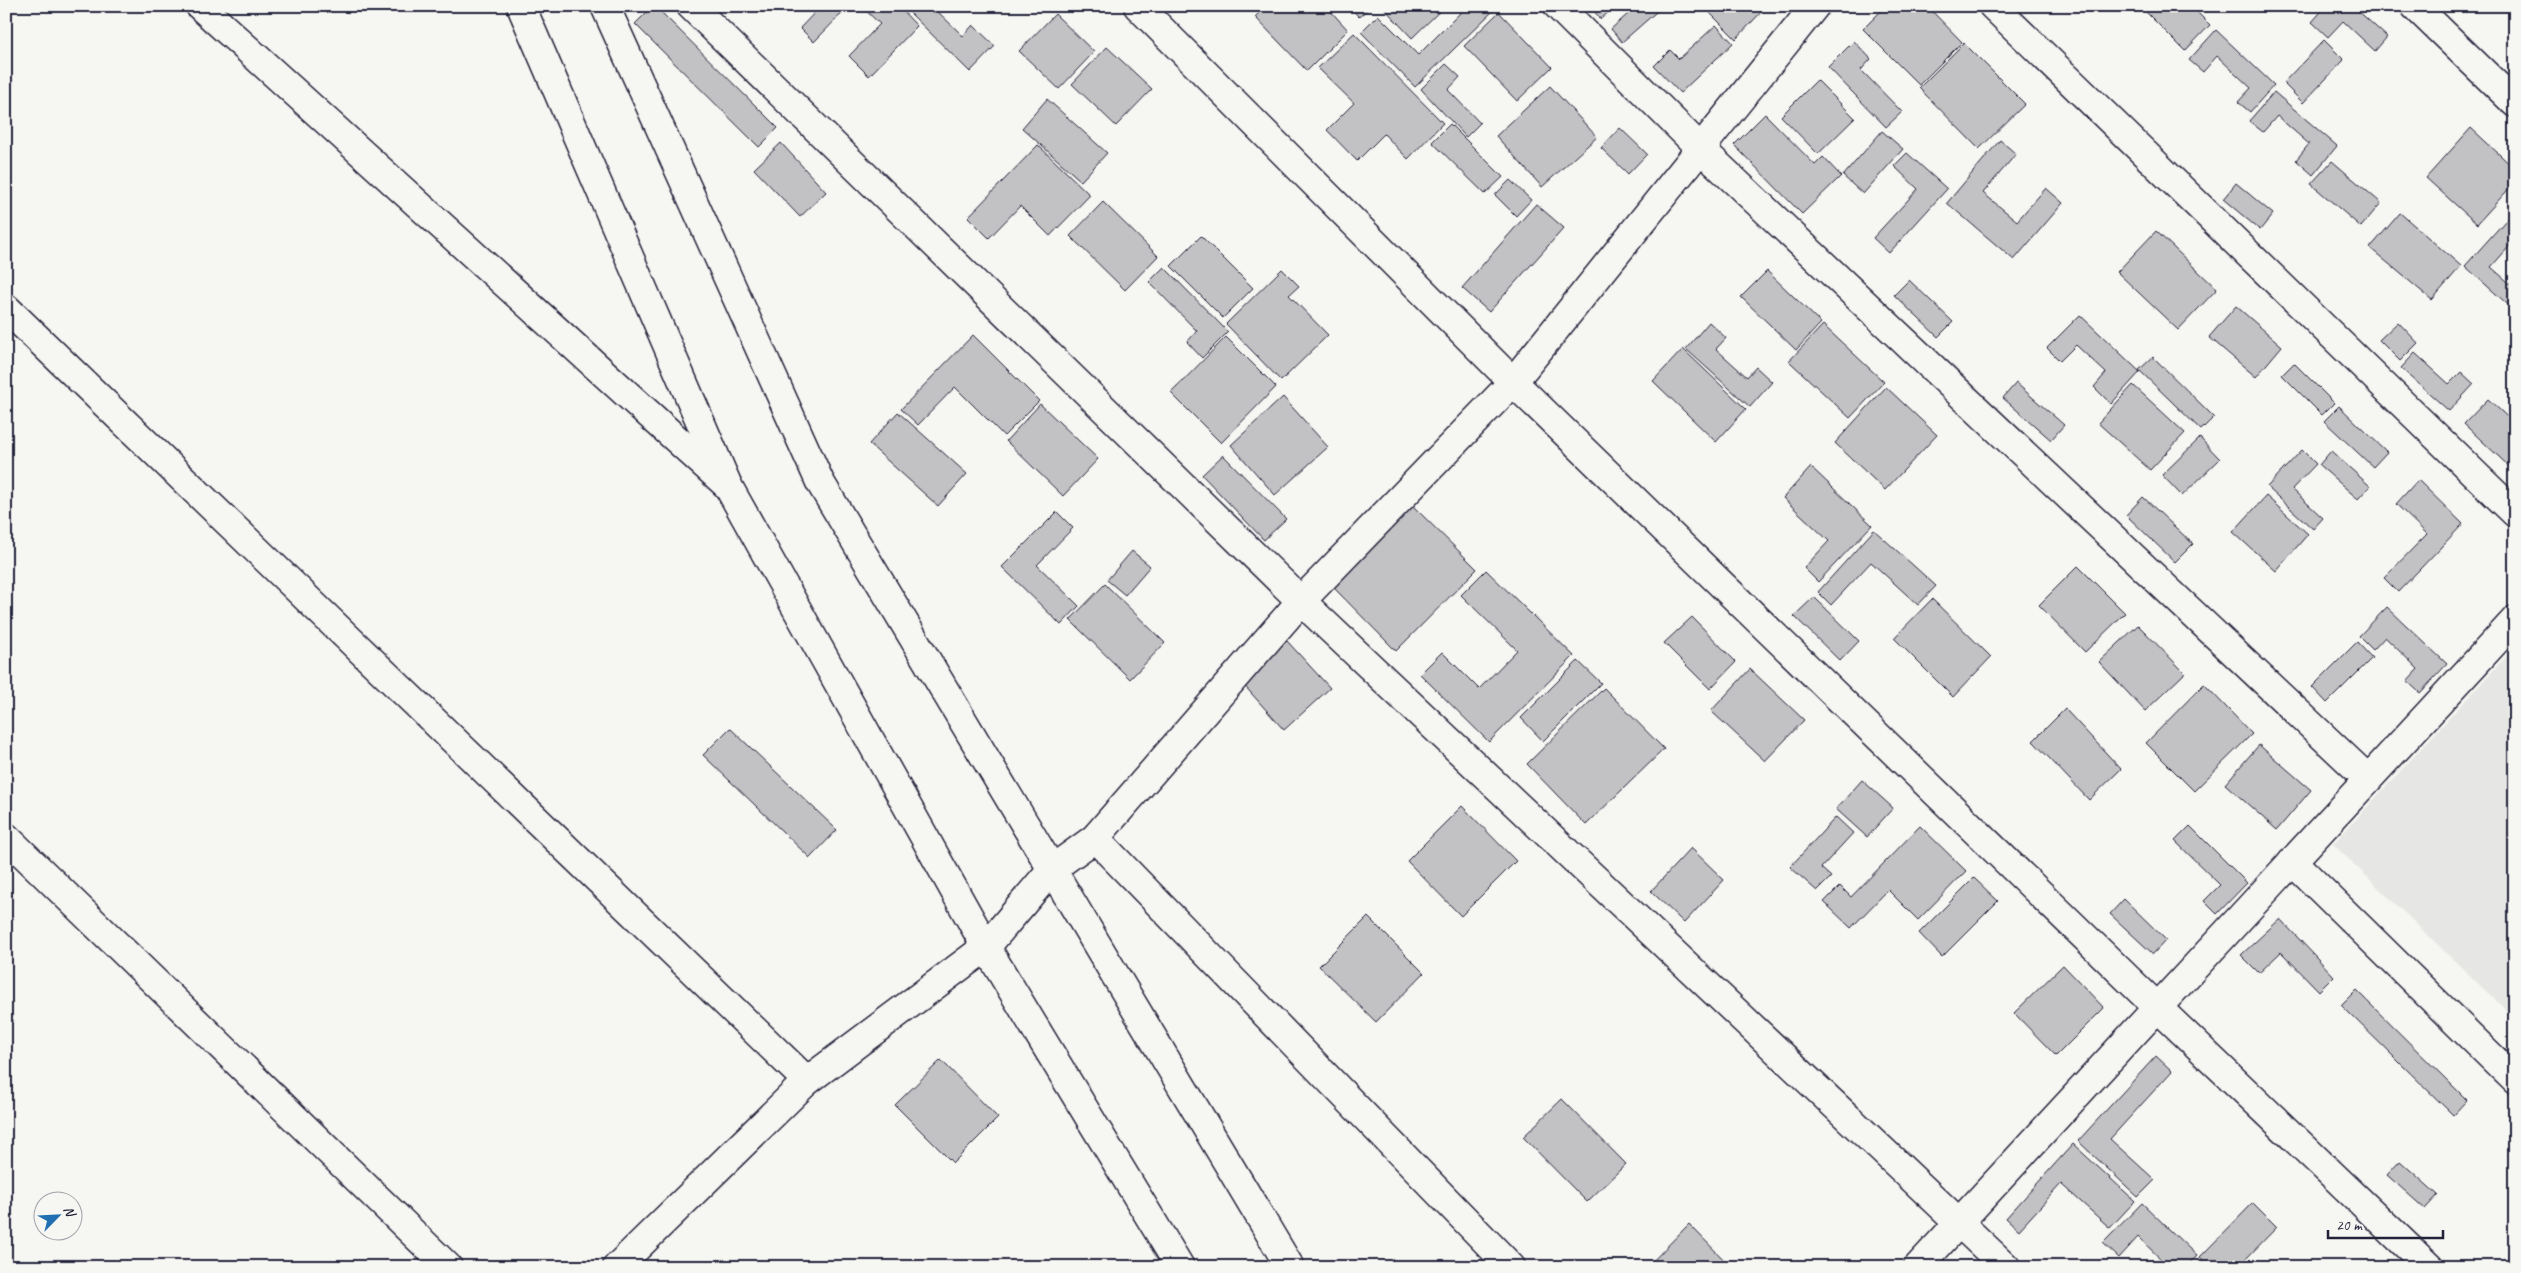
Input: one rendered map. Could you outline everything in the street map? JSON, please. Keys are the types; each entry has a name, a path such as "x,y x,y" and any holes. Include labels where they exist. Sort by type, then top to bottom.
{"street":[{"path":"200,6 728,486"},
{"path":"521,6 728,486 986,947 1180,1267"},
{"path":"605,6 820,482 1290,1267"},
{"path":"691,6 1301,600 2006,1267"},
{"path":"1138,6 1513,382 2157,1007 2429,1267"},
{"path":"1558,6 1701,149 2368,779"},
{"path":"617,1267 807,1080 986,947 1052,870 1094,838 1301,600 1513,382 1815,6"},
{"path":"1993,6 2515,513"},
{"path":"2414,6 2515,103"},
{"path":"6,308 807,1080"},
{"path":"1918,1267 1958,1221 2515,620"},
{"path":"6,837 448,1267"},
{"path":"1094,838 1511,1267"},
{"path":"2292,861 2515,1080"}],"shaded area":[{"path":"2515,647 2515,1019 2333,844"}],"building":[{"path":"653,6 778,128 759,147 635,24"},
{"path":"821,6 849,6 814,42 800,28"},
{"path":"861,6 898,6 917,26 869,76 849,56 880,24"},
{"path":"910,6 938,6 935,9 963,36 973,25 995,46 970,72 907,10"},
{"path":"1266,6 1326,6 1348,30 1307,71 1255,17"},
{"path":"1349,6 1371,6 1359,17"},
{"path":"1382,6 1445,6 1412,38"},
{"path":"1467,6 1493,6 1495,9 1415,87 1361,32 1378,15 1418,55"},
{"path":"1589,6 1615,6 1601,19"},
{"path":"1637,6 1663,6 1622,42 1611,29"},
{"path":"1703,6 1761,6 1764,9 1736,39"},
{"path":"1886,6 1927,6 1962,42 1919,85 1863,29"},
{"path":"2140,6 2191,6 2210,25 2185,51"},
{"path":"2326,6 2356,6 2355,8 2387,37 2375,51 2343,21 2328,37 2312,22"},
{"path":"1499,12 1552,67 1517,101 1464,46"},
{"path":"1055,14 1094,52 1059,89 1019,51"},
{"path":"1716,25 1733,43 1680,93 1654,66 1670,50 1679,59"},
{"path":"2216,30 2274,85 2250,112 2238,102 2251,88 2217,56 2203,72 2189,60"},
{"path":"1354,33 1443,123 1408,159 1384,134 1357,161 1327,130 1354,103 1318,68"},
{"path":"2324,40 2344,60 2303,103 2283,83"},
{"path":"1854,41 1871,59 1861,70 1902,112 1886,127 1828,67"},
{"path":"1964,43 2025,104 1979,149 1919,88"},
{"path":"1107,47 1152,89 1116,126 1072,84"},
{"path":"1446,64 1460,77 1448,90 1480,123 1466,137 1421,89"},
{"path":"1817,80 1855,118 1818,154 1781,116"},
{"path":"1550,86 1597,137 1542,187 1496,136"},
{"path":"2274,92 2337,146 2313,175 2296,160 2309,144 2277,116 2263,132 2249,121"},
{"path":"1047,99 1107,153 1081,181 1022,128"},
{"path":"1765,114 1815,165 1823,157 1841,176 1802,214 1734,145"},
{"path":"1450,124 1503,177 1485,194 1432,142"},
{"path":"1620,128 1647,154 1628,174 1601,148"},
{"path":"2471,128 2515,169 2515,182 2477,224 2426,178"},
{"path":"1882,131 1903,149 1863,194 1843,176"},
{"path":"2000,140 2016,154 1983,193 2017,221 2046,188 2063,203 2014,260 1947,203"},
{"path":"781,143 826,192 800,217 754,169"},
{"path":"1038,145 1090,195 1050,236 1020,206 989,238 968,217"},
{"path":"1907,153 1947,189 1889,253 1873,238 1918,189 1894,166"},
{"path":"2332,161 2381,203 2361,227 2311,184"},
{"path":"1510,180 1531,200 1516,216 1495,195"},
{"path":"2236,183 2273,214 2260,230 2223,199"},
{"path":"1103,202 1158,256 1125,290 1070,236"},
{"path":"1536,204 1564,228 1489,312 1462,288"},
{"path":"2515,210 2515,240 2491,267 2515,288 2515,311 2465,266"},
{"path":"2400,213 2461,266 2432,300 2370,248"},
{"path":"2156,231 2217,289 2178,330 2117,272"},
{"path":"1201,236 1253,288 1223,318 1171,266"},
{"path":"1164,267 1228,332 1202,358 1187,342 1197,331 1149,282"},
{"path":"1282,269 1299,286 1289,295 1328,335 1281,381 1226,324"},
{"path":"1767,271 1821,323 1796,350 1741,297"},
{"path":"1909,280 1953,322 1938,337 1894,295"},
{"path":"2236,306 2282,346 2256,377 2209,337"},
{"path":"2080,315 2140,372 2111,404 2094,387 2106,373 2076,345 2060,361 2047,348"},
{"path":"1709,322 1726,338 1716,349 1747,377 1756,367 1772,382 1750,407 1686,349"},
{"path":"2398,322 2418,343 2400,361 2379,340"},
{"path":"1823,325 1884,382 1850,418 1789,361"},
{"path":"973,335 1039,401 1004,436 955,387 918,425 901,409"},
{"path":"1226,337 1276,387 1221,443 1171,393"},
{"path":"1683,349 1746,409 1716,442 1653,381"},
{"path":"2415,353 2449,384 2461,372 2474,384 2449,411 2401,368"},
{"path":"2153,357 2214,417 2201,430 2139,370"},
{"path":"2294,363 2334,403 2322,415 2282,375"},
{"path":"2016,383 2064,425 2051,440 2003,398"},
{"path":"2133,385 2185,433 2150,470 2098,423"},
{"path":"1886,387 1937,435 1885,490 1835,443"},
{"path":"1283,397 1328,447 1275,495 1231,445"},
{"path":"2488,399 2515,424 2515,472 2464,424"},
{"path":"1040,404 1098,459 1063,496 1006,441"},
{"path":"2339,406 2387,452 2373,467 2324,421"},
{"path":"898,412 967,474 938,506 869,444"},
{"path":"2200,438 2220,459 2182,496 2162,475"},
{"path":"2302,450 2316,464 2292,489 2323,518 2313,529 2267,487"},
{"path":"2331,451 2370,486 2358,499 2319,465"},
{"path":"1223,455 1286,519 1264,540 1202,475"},
{"path":"1811,467 1872,525 1818,582 1804,568 1829,541 1783,498"},
{"path":"2418,480 2463,524 2398,592 2384,578 2427,534 2396,504"},
{"path":"2266,496 2308,534 2276,571 2233,532"},
{"path":"2143,497 2193,544 2175,562 2126,515"},
{"path":"1413,506 1477,569 1396,651 1333,587"},
{"path":"1057,512 1073,528 1037,565 1079,606 1061,625 1002,567"},
{"path":"1874,530 1936,586 1918,605 1871,562 1831,605 1818,592"},
{"path":"1132,551 1150,566 1125,595 1107,580"},
{"path":"2078,566 2125,613 2085,652 2039,605"},
{"path":"1486,570 1574,656 1489,742 1420,674 1442,652 1479,689 1517,650 1461,595"},
{"path":"1105,584 1165,643 1130,679 1070,620"},
{"path":"1814,597 1859,641 1840,661 1794,616"},
{"path":"1932,599 1991,657 1953,697 1894,638"},
{"path":"2387,607 2447,664 2420,693 2407,681 2418,669 2385,637 2373,650 2359,636"},
{"path":"1692,617 1736,662 1710,689 1664,643"},
{"path":"2138,625 2185,673 2145,711 2099,662"},
{"path":"1287,641 1330,688 1284,730 1242,683"},
{"path":"2357,642 2372,658 2327,703 2312,687"},
{"path":"1578,661 1601,683 1543,741 1521,718"},
{"path":"1750,669 1804,720 1765,761 1711,711"},
{"path":"2204,684 2252,734 2194,791 2146,743"},
{"path":"1604,688 1664,749 1586,825 1527,764"},
{"path":"2065,709 2121,769 2089,800 2033,741"},
{"path":"730,728 837,830 810,858 703,755"},
{"path":"2259,745 2311,790 2277,830 2225,784"},
{"path":"1862,780 1893,808 1867,837 1836,809"},
{"path":"1462,806 1516,861 1461,916 1407,861"},
{"path":"1836,817 1853,833 1821,868 1831,877 1817,891 1790,867"},
{"path":"1920,826 1966,871 1918,920 1888,890 1851,928 1824,902 1840,886 1851,897"},
{"path":"2190,826 2247,883 2217,914 2204,901 2220,885 2175,841"},
{"path":"1691,848 1724,880 1684,923 1651,891"},
{"path":"1974,878 1998,901 1942,957 1919,933"},
{"path":"2124,899 2166,940 2153,954 2110,914"},
{"path":"1368,917 1424,973 1376,1022 1319,966"},
{"path":"2280,919 2334,976 2319,991 2281,952 2259,973 2241,955"},
{"path":"2063,965 2104,1008 2056,1056 2014,1013"},
{"path":"2356,990 2467,1100 2453,1115 2341,1005"},
{"path":"2156,1056 2172,1071 2110,1139 2155,1180 2138,1197 2078,1141"},
{"path":"941,1060 998,1118 953,1163 895,1105"},
{"path":"1562,1099 1626,1164 1587,1202 1523,1137"},
{"path":"2073,1144 2135,1201 2110,1228 2061,1184 2019,1230 2006,1218"},
{"path":"2400,1161 2438,1195 2425,1209 2387,1175"},
{"path":"2142,1203 2197,1256 2186,1267 2169,1267 2138,1237 2119,1258 2103,1243"},
{"path":"2253,1203 2277,1227 2238,1267 2210,1267 2200,1257"},
{"path":"1689,1224 1731,1267 1647,1267"},
{"path":"2200,1261 2206,1267 2193,1267"}]}
